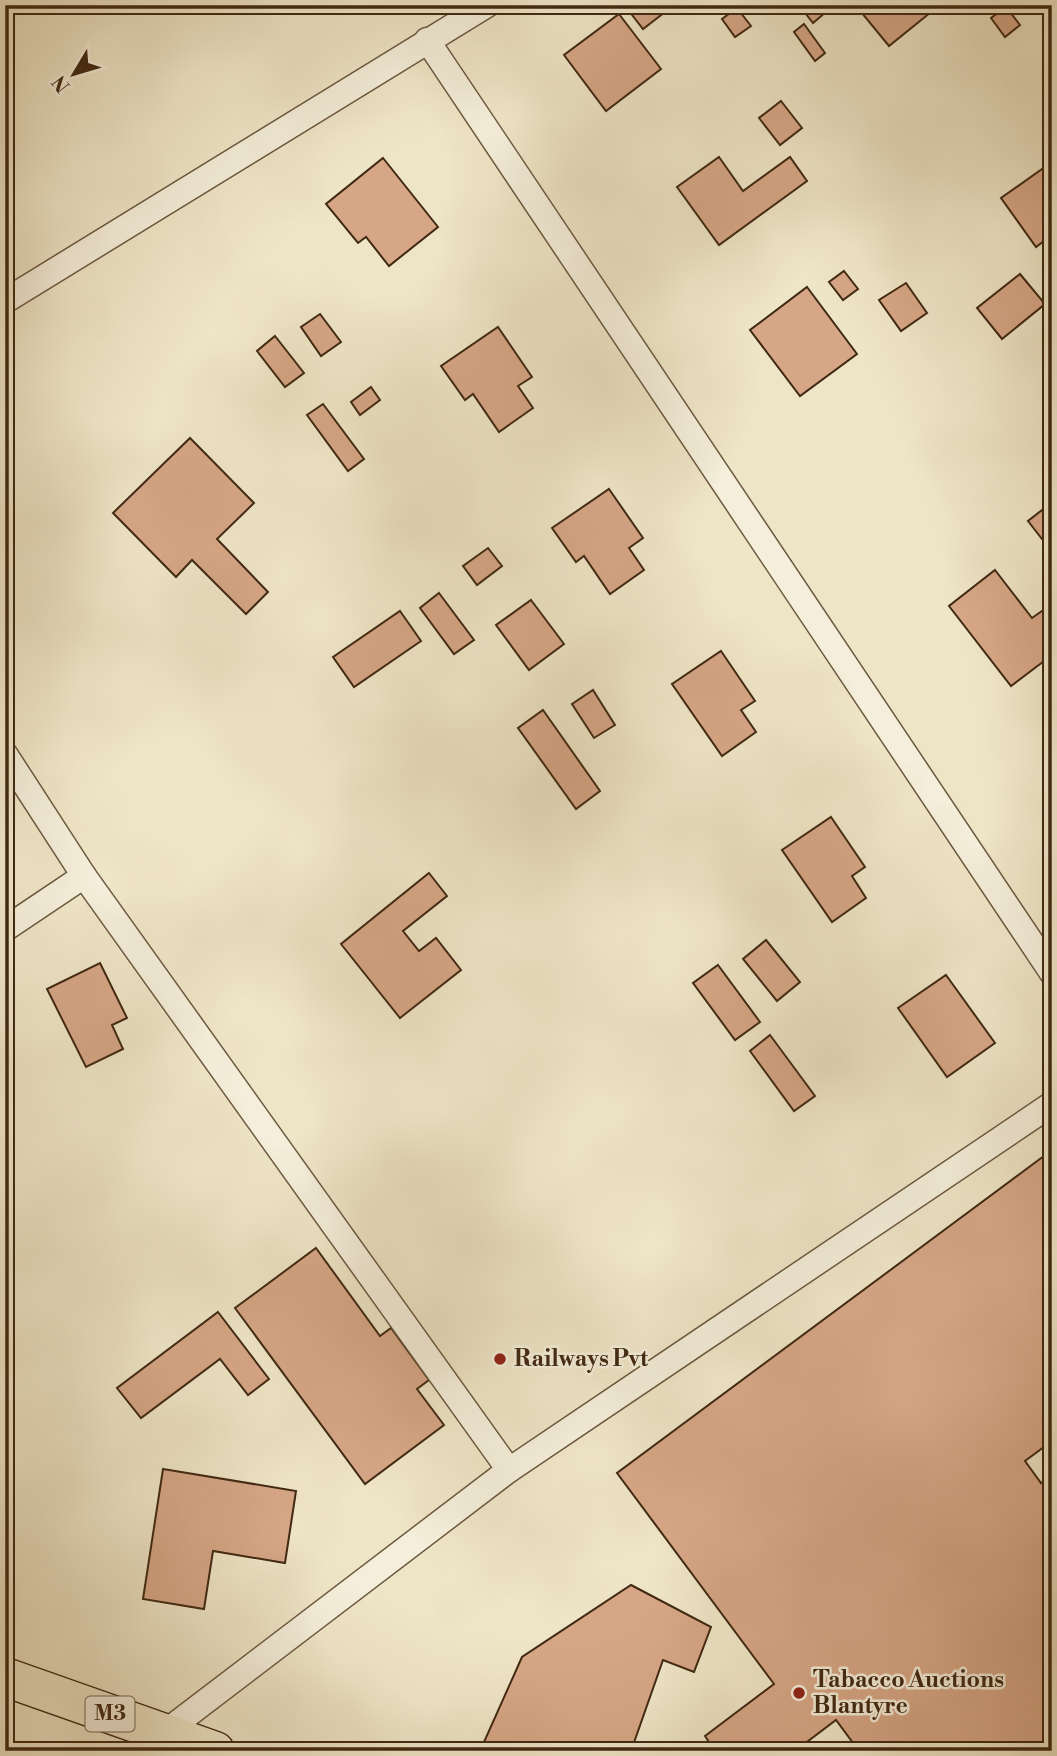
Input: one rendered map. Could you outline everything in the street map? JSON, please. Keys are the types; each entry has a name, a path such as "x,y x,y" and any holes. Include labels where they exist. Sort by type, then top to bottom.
{"highway":[{"name":"M3","path":"5,1677 215,1751"}],"street":[{"path":"5,302 487,5"},
{"path":"427,40 1052,973"},
{"path":"5,754 84,876 509,1470"},
{"path":"5,929 84,876"},
{"path":"164,1733 509,1470 1052,1104"}],"building":[{"path":"636,5 674,5 643,29 629,11"},
{"path":"799,5 832,5 833,6 813,23"},
{"path":"870,5 926,5 931,12 889,46 861,12"},
{"path":"1038,5 1052,5 1052,23"},
{"path":"1006,7 1020,25 1005,37 991,18"},
{"path":"737,8 751,26 735,37 722,19"},
{"path":"619,14 661,69 606,111 564,55"},
{"path":"804,24 825,53 815,61 794,32"},
{"path":"781,101 802,128 780,145 759,118"},
{"path":"719,157 743,191 790,157 807,181 719,245 677,187"},
{"path":"383,158 438,227 389,266 366,237 358,243 326,204"},
{"path":"1052,162 1052,235 1036,247 1001,198"},
{"path":"844,271 858,289 843,300 829,282"},
{"path":"1020,274 1045,304 1002,339 977,308"},
{"path":"906,283 927,313 901,331 879,300"},
{"path":"807,287 857,354 800,396 750,330"},
{"path":"320,314 341,342 321,356 301,327"},
{"path":"498,327 532,377 518,386 533,408 499,432 473,394 465,400 441,366"},
{"path":"275,336 304,373 285,387 257,351"},
{"path":"371,387 380,400 360,415 351,402"},
{"path":"323,404 364,459 348,471 307,415"},
{"path":"190,438 254,503 217,539 268,592 246,614 192,560 176,577 113,513"},
{"path":"609,489 643,538 629,548 644,570 610,594 584,556 576,562 552,528"},
{"path":"1051,503 1052,546 1049,548 1028,521"},
{"path":"488,548 502,566 477,585 463,566"},
{"path":"995,570 1032,618 1052,604 1052,655 1011,686 949,606"},
{"path":"439,593 474,640 454,654 420,608"},
{"path":"531,600 564,644 529,670 496,625"},
{"path":"400,611 421,641 354,687 333,657"},
{"path":"721,651 755,701 741,710 756,732 722,756 672,684"},
{"path":"593,690 615,725 594,738 572,704"},
{"path":"543,710 600,791 576,809 518,728"},
{"path":"831,817 865,867 852,876 866,898 832,922 782,850"},
{"path":"429,873 447,896 403,931 419,951 436,938 461,970 400,1018 341,944"},
{"path":"766,940 800,982 777,1001 743,959"},
{"path":"100,963 127,1018 112,1025 123,1049 86,1067 47,989"},
{"path":"718,965 760,1022 735,1040 693,983"},
{"path":"946,975 995,1043 947,1077 898,1008"},
{"path":"770,1035 815,1096 794,1111 750,1051"},
{"path":"1052,1150 1052,1441 1025,1461 1041,1483 1052,1475 1052,1751 859,1751 836,1720 795,1751 715,1751 705,1736 774,1684 617,1473"},
{"path":"316,1248 380,1336 391,1328 429,1380 417,1389 444,1425 365,1484 235,1308"},
{"path":"218,1312 269,1379 248,1395 220,1359 141,1418 117,1388"},
{"path":"163,1469 296,1491 285,1563 213,1551 204,1609 143,1599"},
{"path":"631,1585 711,1627 694,1672 663,1660 631,1751 480,1751 522,1657"}],"place":[{"name":"Railways Pvt","path":"500,1359"},
{"name":"Tabacco Auctions Blantyre","path":"799,1693"}]}
